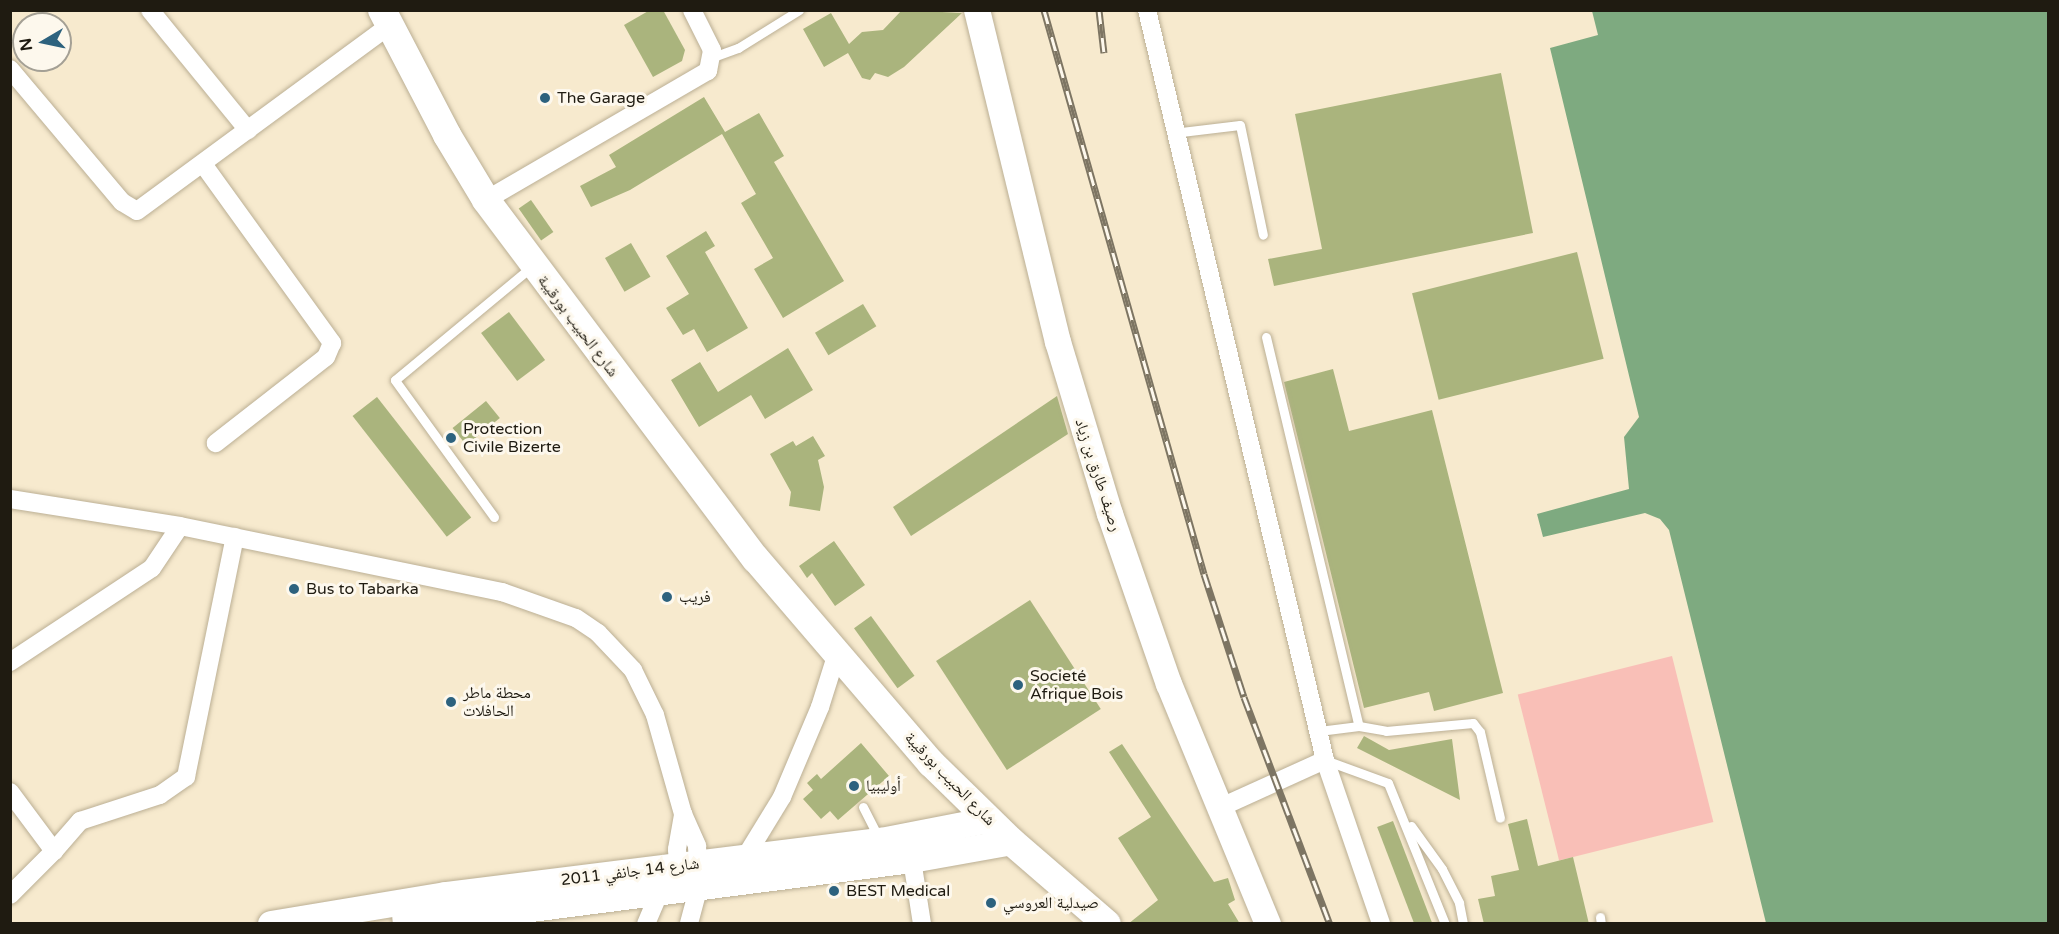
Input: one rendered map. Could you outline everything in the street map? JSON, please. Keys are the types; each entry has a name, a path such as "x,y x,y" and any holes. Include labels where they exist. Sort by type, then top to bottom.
{"main road":[{"name":"رصيف طارق بن زياد","path":"977,10 1071,388 1145,617 1219,808 1268,924"},
{"name":"شارع الحبيب بورقيبة","path":"386,18 447,135 486,200 532,265 835,660 884,736 990,834 1078,924"},
{"name":"شارع الحبيب بورقيبة","path":"990,834 1107,924"},
{"name":"شارع 14 جانفي 2011","path":"415,924 683,879 746,858 881,841 990,834"},
{"name":"شارع 14 جانفي 2011","path":"271,924 401,913 683,879 727,882 912,860 990,834"}],"street":[{"path":"150,10 248,130"},
{"path":"486,200 702,75 713,57 692,10"},
{"path":"1147,10 1173,133 1325,760 1381,924"},
{"path":"10,69 128,208 137,211 248,130 386,18"},
{"path":"203,164 332,343 326,357 216,443"},
{"path":"10,499 180,526 502,592 576,618 616,650 647,693 683,814 694,838 683,879 690,922"},
{"path":"10,662 152,568 180,526"},
{"path":"10,895 80,821 160,795 186,777 235,537"},
{"path":"727,882 746,858 782,797 820,707 835,660"},
{"path":"1219,808 1325,760"},
{"path":"10,792 54,851"},
{"path":"912,860 922,924"},
{"path":"646,924 683,879"}],"lane":[{"path":"713,57 738,48 799,10"},
{"path":"1173,133 1240,125 1263,235"},
{"path":"494,518 396,380 532,265"},
{"path":"1266,337 1359,726"},
{"path":"1319,731 1359,726 1386,731 1473,723 1480,732 1500,818"},
{"path":"1325,760 1388,783 1445,924"},
{"path":"863,807 881,841"},
{"path":"1402,814 1442,869 1459,903 1463,924"}],"shaded area":[{"path":"1592,11 2048,11 2048,923 1766,923 1669,530 1660,519 1645,513 1543,537 1537,514 1629,489 1624,437 1639,417 1550,48 1598,35"},
{"path":"1672,656 1713,822 1559,860 1518,694"}],"building":[{"path":"650,10 663,10 685,50 682,61 653,77 624,25"},
{"path":"902,10 962,13 904,67 888,77 875,73 870,80 862,78 848,53 824,67 803,29 831,13 849,44 862,32 883,30"},
{"path":"1501,73 1533,233 1274,286 1268,259 1322,249 1295,114"},
{"path":"704,97 725,132 759,113 784,156 774,162 844,281 783,318 754,269 773,258 741,203 756,194 722,134 630,190 591,207 580,186 616,167 609,155"},
{"path":"531,200 553,232 541,241 519,209"},
{"path":"706,231 715,246 705,252 748,328 707,352 694,329 683,335 666,308 689,294 666,256"},
{"path":"631,243 650,277 625,292 605,258"},
{"path":"1577,252 1604,359 1439,400 1412,293"},
{"path":"863,304 876,326 828,355 815,333"},
{"path":"509,312 545,360 517,381 481,333"},
{"path":"788,348 813,390 765,419 751,395 699,427 671,380 700,362 718,392"},
{"path":"1333,369 1349,431 1432,410 1503,693 1434,711 1429,692 1364,708 1284,382"},
{"path":"1057,396 1068,434 911,536 893,507"},
{"path":"377,397 471,518 447,537 353,416"},
{"path":"486,401 500,418 466,445 453,428"},
{"path":"813,436 825,456 818,460 824,487 820,511 789,506 791,492 770,454 793,441 796,446"},
{"path":"834,541 865,585 835,606 812,573 807,578 799,566"},
{"name":"Societé Afrique Bois","path":"1030,600 1101,709 1007,770 936,661"},
{"path":"871,616 914,676 898,688 854,628"},
{"path":"1364,736 1389,750 1452,739 1460,800 1357,748"},
{"path":"861,743 889,776 838,820 830,811 821,819 803,799 813,790 807,783 817,774 821,779"},
{"path":"1122,744 1214,882 1228,878 1235,900 1228,904 1240,924 1128,924 1158,900 1118,838 1151,817 1109,752"},
{"path":"1527,819 1538,866 1573,857 1589,924 1484,924 1478,899 1495,896 1491,876 1519,870 1508,824"},
{"path":"1393,821 1432,924 1414,924 1377,827"}],"railway":[{"path":"1044,10 1204,574 1244,697 1330,924"},
{"path":"1099,10 1104,53"}],"place":[{"name":"The Garage","path":"545,98"},
{"name":"Protection Civile Bizerte","path":"451,438"},
{"name":"Bus to Tabarka","path":"294,589"},
{"name":"فريب","path":"667,597"},
{"name":"Societé Afrique Bois","path":"1018,685"},
{"name":"محطة ماطر الحافلات","path":"451,702"},
{"name":"أوليبيا","path":"854,786"},
{"name":"BEST Medical","path":"834,891"},
{"name":"صيدلية العروسي","path":"991,903"}]}
